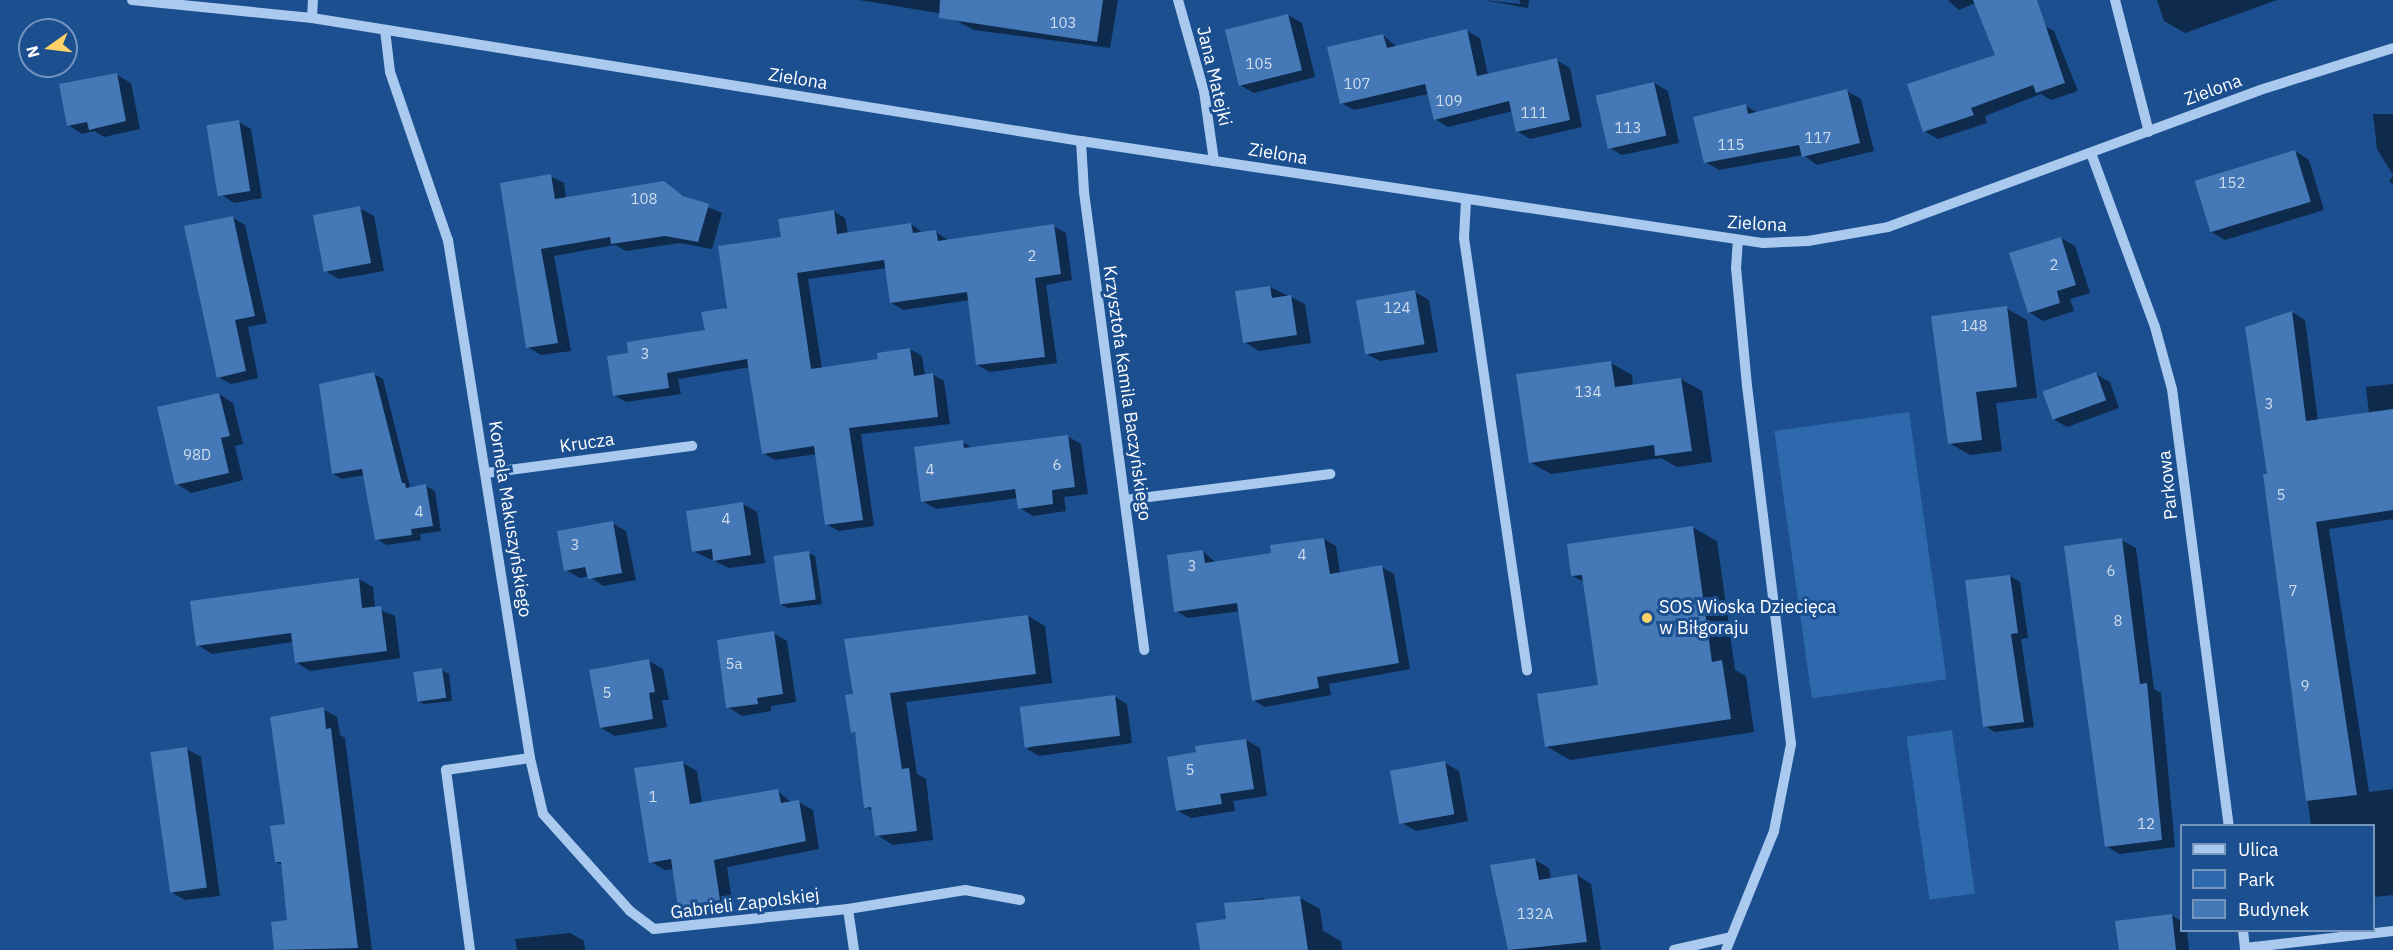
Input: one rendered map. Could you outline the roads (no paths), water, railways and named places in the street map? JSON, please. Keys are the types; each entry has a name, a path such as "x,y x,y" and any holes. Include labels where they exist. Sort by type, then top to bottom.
{"street":[{"name":"Zielona","path":"132,0 312,18 1081,141 1738,241 1808,242 1888,227 2149,132 2393,48"},
{"path":"312,18 313,0"},
{"name":"Jana Matejki","path":"1178,0 1204,91 1214,161"},
{"path":"2115,0 2149,132"},
{"name":"Kornela Makuszyńskiego","path":"385,30 390,72 448,240 531,758"},
{"name":"Krzysztofa Kamila Baczyńskiego","path":"1081,141 1084,192 1144,650"},
{"name":"Parkowa","path":"2091,153 2155,327 2172,390 2229,824"},
{"path":"1466,200 1464,238 1527,670"},
{"path":"1726,950 1774,831 1791,744 1747,386 1736,268 1738,241"},
{"name":"Krucza","path":"486,473 692,446"},
{"path":"1125,500 1330,474"},
{"path":"470,950 446,770 531,758"},
{"name":"Gabrieli Zapolskiej","path":"531,758 543,814 630,911 654,929 848,909 965,890 1020,900"},
{"path":"848,909 854,950"},
{"path":"2243,932 2245,949 2393,931"},
{"path":"1674,950 1731,937"}],"place":[{"name":"SOS Wioska Dziecięca w Biłgoraju","path":"1647,618"}]}
